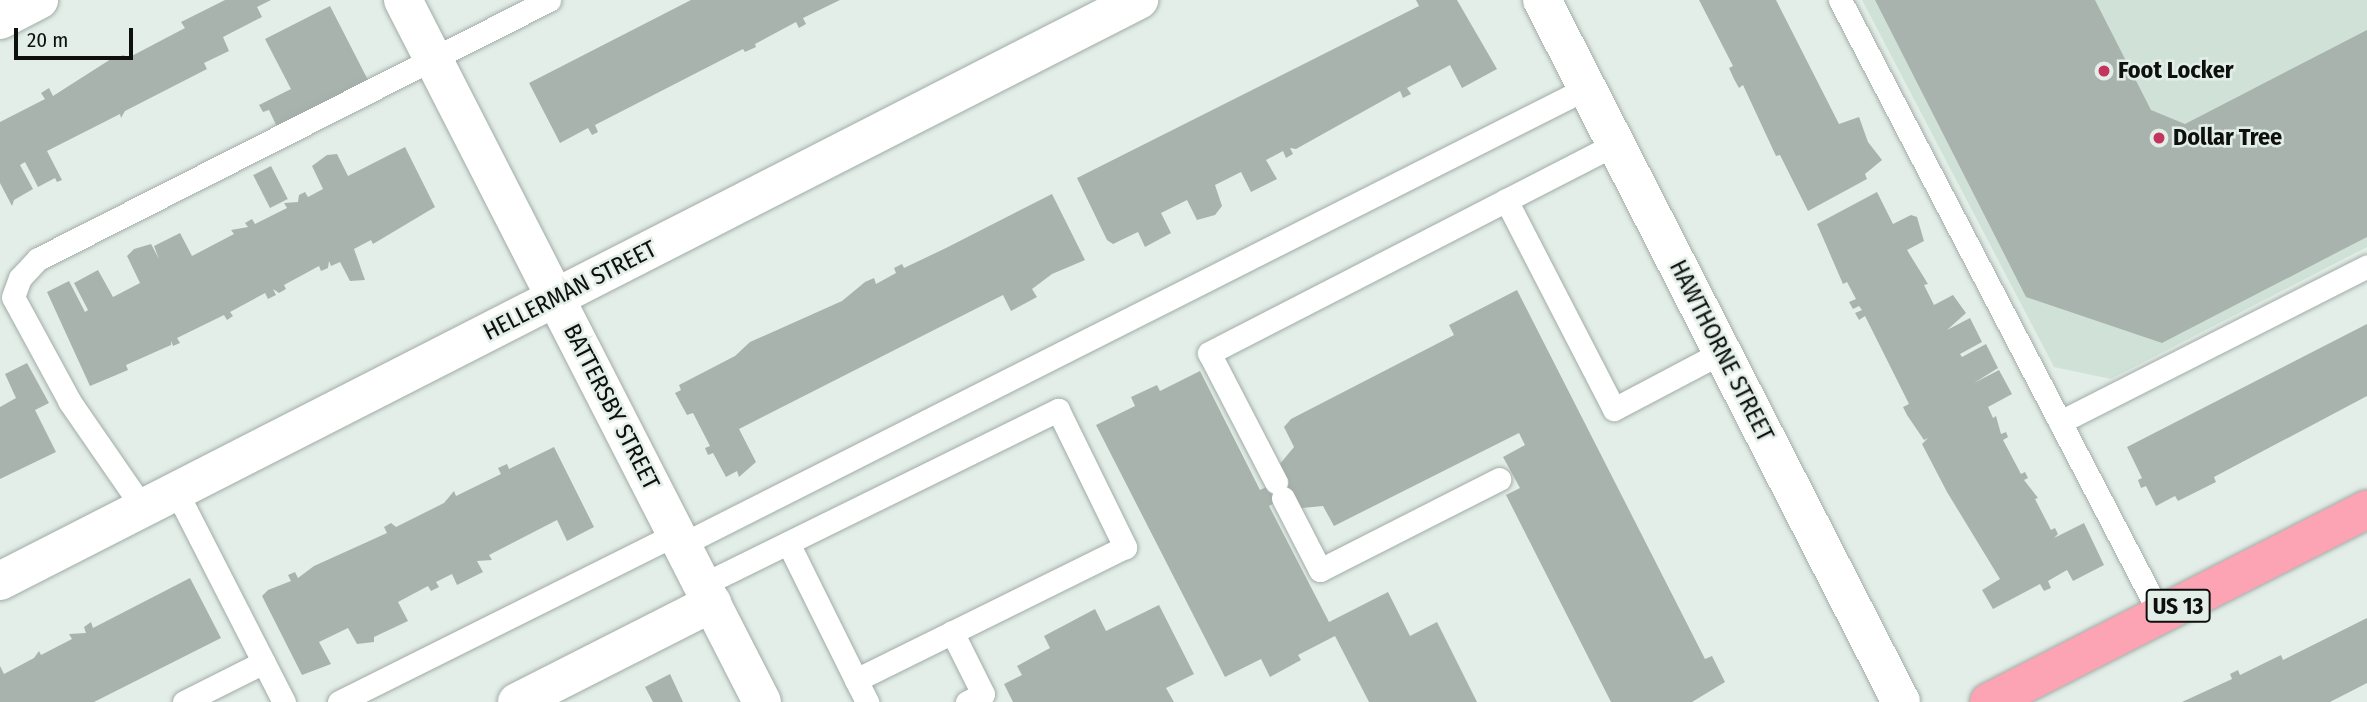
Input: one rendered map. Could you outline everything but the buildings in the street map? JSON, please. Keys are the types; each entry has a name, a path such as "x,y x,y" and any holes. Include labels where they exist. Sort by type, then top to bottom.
{"highway":[{"name":"US 13","path":"1989,702 2367,509"}],"street":[{"path":"0,20 39,0"},
{"name":"BATTERSBY STREET","path":"403,0 762,702"},
{"name":"HELLERMAN STREET","path":"0,581 1139,0"},
{"name":"HAWTHORNE STREET","path":"1542,0 1901,702"},
{"path":"517,702 707,594"}],"lane":[{"path":"284,702 264,662 160,500 70,402 13,297 20,278 38,259 549,0"},
{"path":"1840,0 2160,614"},
{"path":"339,702 678,539 1587,88"},
{"path":"1499,479 1320,570 1209,353 1615,144"},
{"path":"1506,200 1614,409 1722,352"},
{"path":"2060,422 2367,265"},
{"path":"707,594 788,543 1058,410 1125,547 856,680"},
{"path":"788,543 866,702"},
{"path":"953,632 983,694 967,702"},
{"path":"184,702 264,662"}],"shaded area":[{"path":"1862,0 2367,0 2367,247 2111,379 2054,367"}],"place":[{"name":"Foot Locker","path":"2104,71"},
{"name":"Dollar Tree","path":"2159,138"}]}
